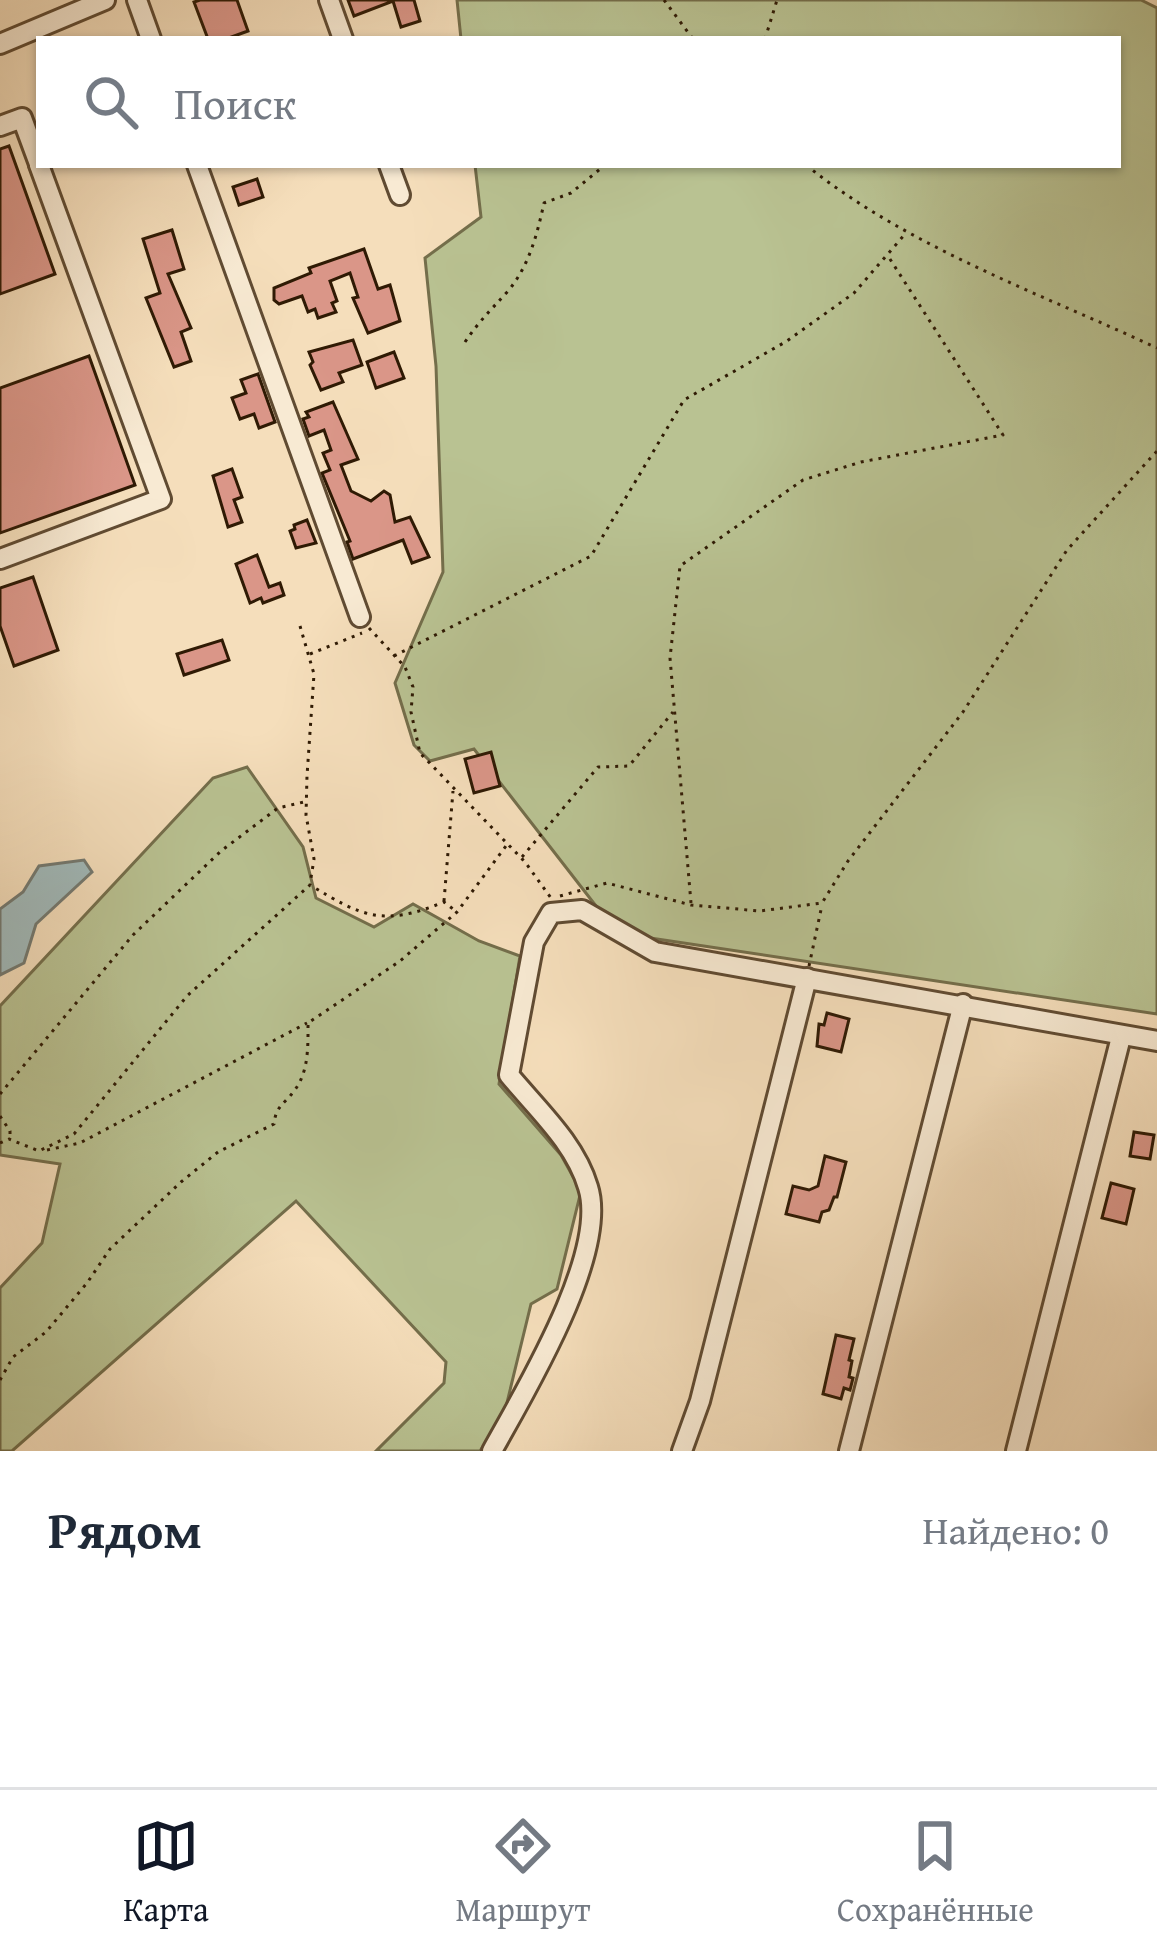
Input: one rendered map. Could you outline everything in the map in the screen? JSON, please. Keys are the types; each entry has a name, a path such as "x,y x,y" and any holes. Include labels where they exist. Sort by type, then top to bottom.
{"street":[{"path":"0,44 105,0"},
{"path":"137,0 150,36"},
{"path":"329,0 343,36"},
{"path":"0,126 22,118 36,157"},
{"path":"0,560 161,499 40,168"},
{"path":"198,168 365,624"},
{"path":"390,168 400,195"},
{"path":"492,1451 543,1359 568,1300 590,1223 590,1190 571,1148 509,1075 535,942 551,913 581,910 655,952 1157,1041"},
{"path":"682,1451 700,1401 807,977"},
{"path":"849,1451 963,1004"},
{"path":"1016,1451 1121,1037"}],"path":[{"path":"664,0 691,36"},
{"path":"766,36 777,0"},
{"path":"465,342 487,310 509,290 535,244 544,203 571,193 601,168"},
{"path":"810,168 853,202 906,233 1157,348"},
{"path":"393,656 591,556 684,400 788,341 854,293 906,233"},
{"path":"692,904 670,658 680,566 803,480 861,462 1004,435 888,256"},
{"path":"807,977 822,903 848,861 963,712 1067,550 1157,451"},
{"path":"308,655 365,624 405,668 413,686 411,712 420,753 522,860 551,898 607,883 692,904 760,911 822,903"},
{"path":"39,1151 74,1134 187,996 310,886 314,859 308,801 314,674 300,626"},
{"path":"522,860 598,767 629,766 675,710"},
{"path":"444,902 453,790"},
{"path":"0,1094 133,935 221,851 278,808 308,801"},
{"path":"0,1144 10,1139 39,1151 80,1143 308,1023 400,961 457,912 507,845"},
{"path":"310,886 358,914 384,917 421,912 444,902"},
{"path":"444,902 457,912"},
{"path":"0,1380 13,1357 46,1332 110,1249 181,1182 218,1153 274,1124 279,1105 294,1091 306,1066 308,1023"},
{"path":"0,1116 10,1139"}],"green space":[{"path":"457,0 1141,0 1157,8 1157,1014 617,933 474,749 430,761 414,745 395,683 443,572 436,366 425,258 481,217 475,168 1121,168 1121,36 461,36"},
{"path":"247,767 303,847 316,898 374,927 413,904 479,941 520,956 499,1084 561,1155 581,1191 557,1289 531,1304 503,1419 480,1451 376,1451 444,1383 446,1362 296,1201 12,1451 0,1451 0,1288 42,1243 60,1164 0,1155 0,1006 213,778"}],"water":[{"path":"84,860 92,872 36,924 24,963 0,975 0,909 23,892 39,866"}],"building":[{"path":"237,0 248,31 207,36 194,2"},
{"path":"348,0 414,0 420,21 401,27 393,1 354,16"},
{"path":"9,146 55,274 0,294 0,149"},
{"path":"257,179 263,197 239,205 233,187"},
{"path":"172,230 184,269 168,274 191,328 181,332 191,361 174,367 146,298 160,293 143,239"},
{"path":"364,249 378,289 390,285 400,321 368,333 353,298 358,297 350,273 330,281 336,312 318,318 315,309 308,312 302,296 279,304 274,300 274,288 311,273 309,268"},
{"path":"353,340 362,365 339,373 343,382 321,390 309,352"},
{"path":"394,352 404,378 376,388 367,362"},
{"path":"89,356 135,485 0,533 0,388"},
{"path":"258,374 275,422 259,428 254,414 240,419 232,398 246,393 241,380"},
{"path":"333,402 358,459 341,465 351,491 371,501 384,491 390,495 395,522 410,517 429,557 412,563 403,540 353,559 322,473 330,470 323,453 331,450 324,430 309,436 303,419 309,417 306,412"},
{"path":"232,469 242,497 234,500 242,522 228,527 213,476"},
{"path":"307,520 316,543 296,548 290,531"},
{"path":"257,555 269,587 280,583 284,595 250,603 236,564"},
{"path":"33,577 58,650 14,666 0,626 0,588"},
{"path":"222,640 229,660 184,675 177,654"},
{"path":"491,752 500,786 474,793 465,759"},
{"path":"827,1013 849,1019 841,1052 817,1046 819,1024 824,1025"},
{"path":"1134,1132 1154,1135 1150,1159 1130,1156"},
{"path":"825,1156 846,1162 829,1210 822,1212 819,1222 786,1214 793,1186 809,1190 818,1186"},
{"path":"1111,1183 1134,1189 1126,1224 1102,1218"},
{"path":"836,1335 854,1339 849,1360 849,1377 853,1378 841,1399 823,1394"}]}
